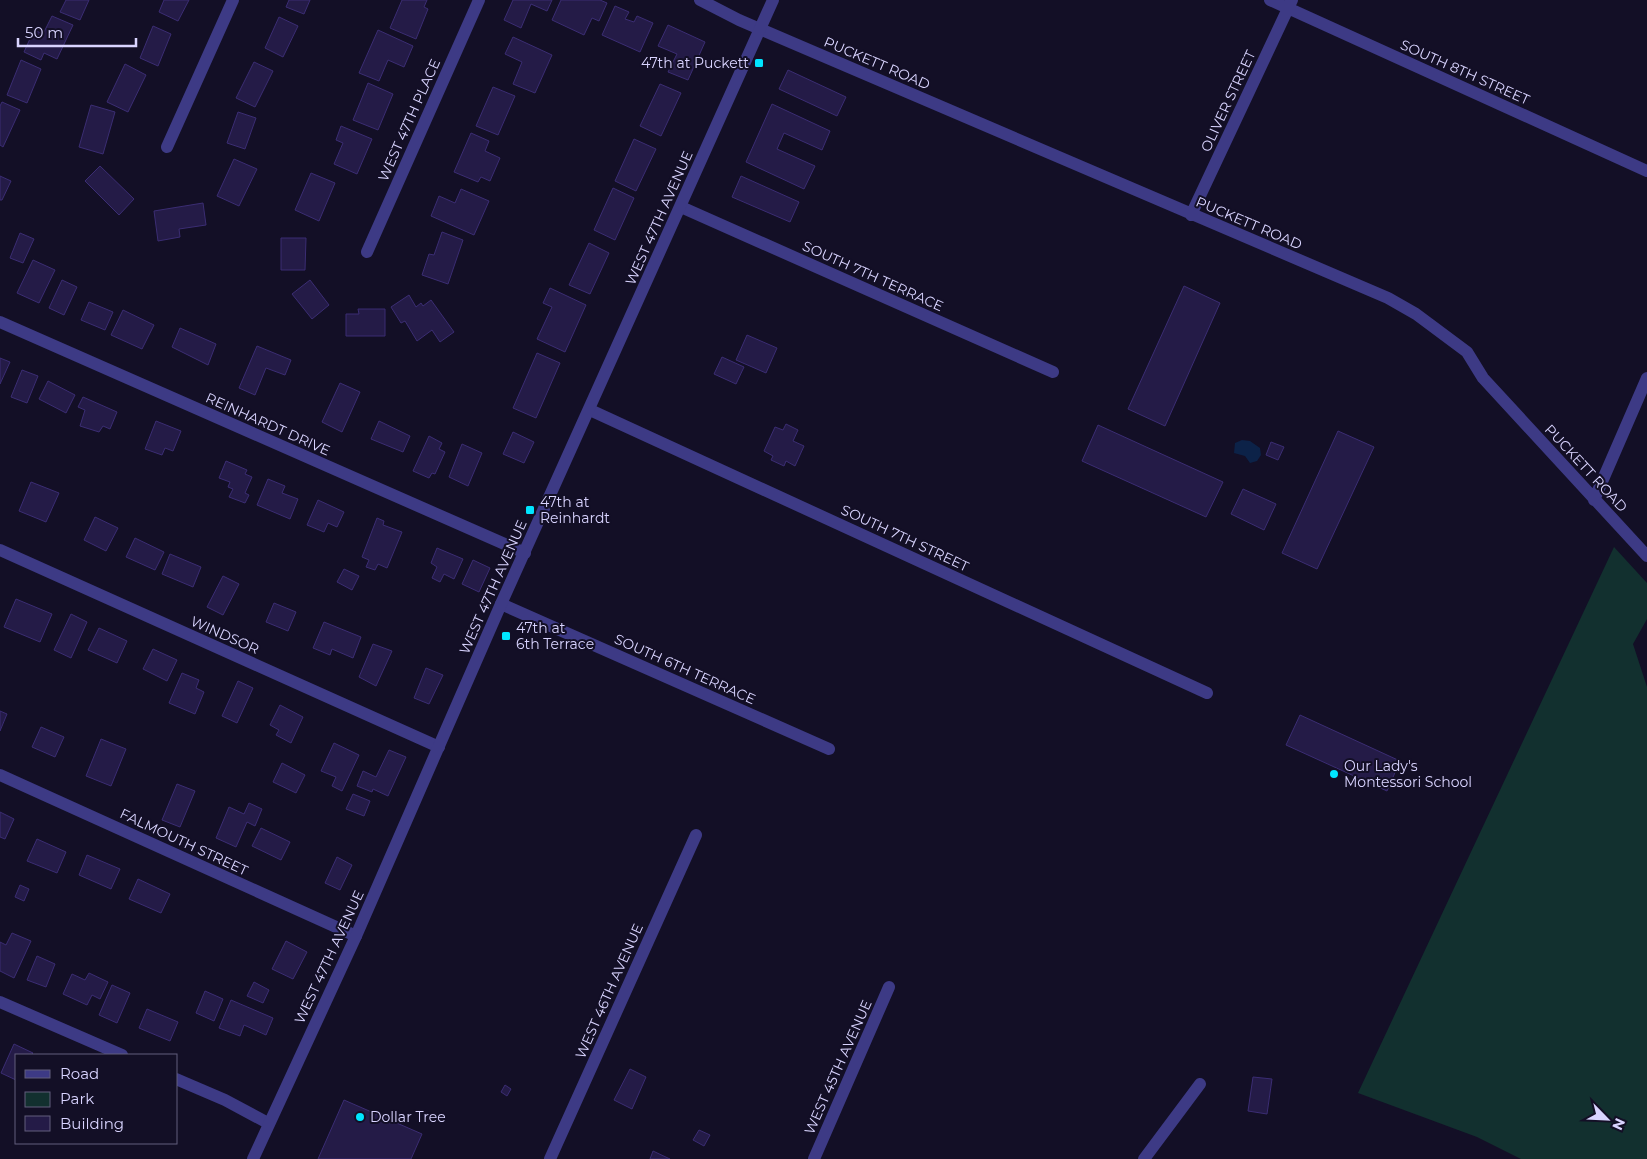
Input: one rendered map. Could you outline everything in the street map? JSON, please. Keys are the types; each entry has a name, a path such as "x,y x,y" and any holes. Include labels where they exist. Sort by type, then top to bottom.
{"street":[{"path":"168,147 233,0"},
{"name":"WEST 47TH PLACE","path":"367,252 479,0"},
{"name":"PUCKETT ROAD","path":"700,0 760,29 1388,298 1416,314 1467,352 1483,378 1647,556"},
{"name":"WEST 47TH AVENUE","path":"252,1159 356,936 501,604 773,0"},
{"name":"SOUTH 8TH STREET","path":"1270,0 1290,4 1647,171"},
{"name":"OLIVER STREET","path":"1191,215 1290,4"},
{"name":"SOUTH 7TH TERRACE","path":"681,207 1053,372"},
{"name":"REINHARDT DRIVE","path":"0,322 525,553"},
{"path":"1594,500 1647,378"},
{"name":"SOUTH 7TH STREET","path":"590,410 1207,693"},
{"name":"WINDSOR","path":"0,550 439,747"},
{"name":"SOUTH 6TH TERRACE","path":"501,604 829,749"},
{"name":"FALMOUTH STREET","path":"0,775 356,936"},
{"name":"WEST 46TH AVENUE","path":"550,1159 696,835"},
{"name":"WEST 45TH AVENUE","path":"814,1159 889,987"},
{"path":"0,1002 120,1054"},
{"path":"178,1080 225,1100 268,1123"},
{"path":"1144,1159 1200,1084"}],"green space":[{"path":"1614,547 1647,583 1647,619 1633,644 1647,687 1647,1159 1521,1159 1477,1137 1358,1093"}],"water":[{"path":"1242,440 1250,441 1260,448 1261,455 1257,461 1250,463 1245,456 1234,453 1235,443"}],"building":[{"path":"66,0 89,0 80,20 60,12"},
{"path":"164,0 189,0 178,21 159,12"},
{"path":"289,0 310,0 304,14 286,7"},
{"path":"402,0 427,0 424,7 428,9 416,39 390,28"},
{"path":"513,0 552,0 547,11 531,4 521,28 504,20"},
{"path":"561,0 600,0 607,3 599,21 592,18 584,35 552,20"},
{"path":"615,6 629,12 625,19 634,22 637,16 653,23 640,52 602,35"},
{"path":"52,16 73,25 57,59 44,53 41,60 24,52 34,30 43,34"},
{"path":"279,17 298,26 283,57 265,48"},
{"path":"668,25 705,42 688,80 668,72 677,54 658,46"},
{"path":"153,26 171,34 158,66 140,58"},
{"path":"378,30 413,46 404,67 388,60 379,81 359,73"},
{"path":"513,37 552,55 535,93 513,84 522,62 505,54"},
{"path":"21,60 41,69 27,103 7,95"},
{"path":"254,62 273,71 255,107 236,98"},
{"path":"125,64 146,75 128,112 107,102"},
{"path":"788,70 846,97 837,116 779,89"},
{"path":"368,83 393,94 378,130 353,120"},
{"path":"660,84 681,93 661,136 640,126"},
{"path":"493,87 515,96 498,135 476,126"},
{"path":"2,102 20,110 3,147 0,145 0,106"},
{"path":"772,104 830,131 822,150 784,133 777,149 815,166 804,189 746,162"},
{"path":"91,105 115,112 103,154 79,147"},
{"path":"238,112 256,118 245,149 227,143"},
{"path":"341,126 372,139 357,174 334,164 343,143 336,140"},
{"path":"471,133 489,141 485,151 500,158 490,181 481,177 478,182 454,172"},
{"path":"634,139 656,149 636,191 615,181"},
{"path":"234,159 257,169 239,206 217,196"},
{"path":"100,166 134,199 119,215 85,181"},
{"path":"311,173 335,183 319,221 295,210"},
{"path":"0,176 11,181 2,200 0,200"},
{"path":"741,176 799,202 790,222 732,197"},
{"path":"613,188 634,198 615,240 594,230"},
{"path":"461,189 489,201 474,235 431,216 439,196 455,203"},
{"path":"203,203 206,225 179,229 180,237 158,241 154,211"},
{"path":"442,232 463,240 448,284 422,275 429,254 434,255"},
{"path":"20,233 34,239 23,263 10,258"},
{"path":"281,238 306,238 305,270 281,270"},
{"path":"589,243 609,253 590,294 569,285"},
{"path":"33,260 55,270 39,303 17,293"},
{"path":"62,280 77,287 64,315 49,308"},
{"path":"310,280 329,305 312,319 292,294"},
{"path":"1184,286 1220,303 1165,426 1128,409"},
{"path":"550,288 586,305 565,352 537,339 552,307 543,303"},
{"path":"409,295 416,307 421,303 423,306 431,300 454,332 440,342 432,330 417,341 405,321 401,323 391,307"},
{"path":"89,302 113,312 105,330 81,320"},
{"path":"358,309 385,309 385,336 346,336 346,314 359,314"},
{"path":"123,310 154,325 142,349 111,335"},
{"path":"180,328 216,344 208,365 172,347"},
{"path":"747,335 777,348 766,373 736,360"},
{"path":"257,346 291,360 285,375 266,368 255,395 239,388"},
{"path":"537,353 560,363 536,418 513,408"},
{"path":"722,357 744,367 736,384 714,374"},
{"path":"0,358 10,362 0,384"},
{"path":"22,370 38,376 27,403 11,397"},
{"path":"48,381 75,395 66,413 39,399"},
{"path":"340,383 360,392 342,432 322,422"},
{"path":"83,397 117,412 110,429 103,426 99,432 80,426 85,410 78,407"},
{"path":"156,421 181,431 173,451 165,448 162,455 145,449"},
{"path":"379,421 410,436 403,452 371,439"},
{"path":"786,424 798,430 793,441 804,446 795,466 786,461 784,466 771,460 773,456 764,451 775,427 783,430"},
{"path":"1098,425 1223,482 1206,517 1082,461"},
{"path":"1338,431 1374,447 1317,569 1282,553"},
{"path":"513,432 534,442 524,463 503,454"},
{"path":"429,436 442,443 439,449 445,452 435,474 432,473 429,478 413,471"},
{"path":"1271,442 1284,447 1278,460 1266,455"},
{"path":"462,444 482,453 468,486 449,477"},
{"path":"226,461 247,470 245,474 252,477 245,493 249,495 245,503 229,497 233,489 228,487 230,482 219,478"},
{"path":"268,479 285,486 282,493 298,499 290,519 257,505"},
{"path":"31,482 59,493 46,522 19,511"},
{"path":"1243,489 1276,504 1264,530 1231,514"},
{"path":"318,500 344,512 337,527 328,523 324,532 307,525"},
{"path":"95,517 118,528 106,551 84,540"},
{"path":"377,518 384,521 383,525 402,532 387,568 378,564 375,570 366,567 369,560 362,557"},
{"path":"135,538 164,552 155,570 126,557"},
{"path":"437,548 463,559 454,579 444,574 440,582 432,578 437,567 431,563"},
{"path":"170,554 201,567 193,587 162,574"},
{"path":"473,560 490,568 479,592 462,584"},
{"path":"344,569 359,576 352,590 337,582"},
{"path":"223,576 239,584 223,615 207,607"},
{"path":"16,599 52,614 40,642 4,627"},
{"path":"274,603 296,612 288,631 266,622"},
{"path":"71,614 87,622 71,658 54,650"},
{"path":"324,622 361,637 353,658 332,649 330,655 313,648"},
{"path":"99,628 127,641 117,663 88,650"},
{"path":"373,644 392,651 376,686 359,677"},
{"path":"153,649 177,660 167,681 143,669"},
{"path":"426,668 443,675 429,704 414,698"},
{"path":"182,673 199,680 196,688 204,692 195,714 169,703"},
{"path":"238,681 253,688 237,723 222,716"},
{"path":"280,705 303,717 291,743 276,735 279,730 270,725"},
{"path":"0,711 7,714 0,731"},
{"path":"1300,715 1400,761 1387,791 1286,745"},
{"path":"41,727 64,737 55,757 32,747"},
{"path":"101,739 126,749 111,786 86,776"},
{"path":"334,743 359,755 342,791 332,786 336,777 321,771"},
{"path":"389,750 406,757 388,796 373,789 372,792 357,786 363,771 376,777"},
{"path":"282,763 305,775 296,793 273,782"},
{"path":"177,784 195,791 180,827 162,820"},
{"path":"353,794 370,801 364,816 346,809"},
{"path":"249,803 262,809 255,826 247,822 236,847 216,838 229,807 244,814"},
{"path":"0,812 14,819 5,839 0,837"},
{"path":"261,828 290,842 281,860 252,846"},
{"path":"37,839 66,852 57,873 27,861"},
{"path":"87,855 120,869 111,889 79,875"},
{"path":"337,857 352,865 340,890 325,883"},
{"path":"138,879 170,894 161,913 129,899"},
{"path":"20,885 29,889 24,901 15,897"},
{"path":"12,933 31,941 14,978 0,971 0,942 6,945"},
{"path":"286,941 307,952 293,979 272,969"},
{"path":"37,956 55,964 46,987 27,980"},
{"path":"89,973 108,982 100,999 92,995 87,1005 63,994 72,974 85,980"},
{"path":"254,982 269,990 263,1003 247,996"},
{"path":"112,985 130,993 117,1023 99,1015"},
{"path":"205,991 223,999 214,1021 196,1013"},
{"path":"231,1000 273,1018 266,1035 244,1025 240,1036 219,1028"},
{"path":"147,1009 178,1022 170,1041 139,1028"},
{"path":"14,1044 33,1053 15,1054 15,1080 1,1073"},
{"path":"630,1069 646,1077 632,1109 614,1100"},
{"path":"1253,1077 1272,1079 1267,1114 1248,1111"},
{"path":"505,1085 511,1089 507,1096 501,1092"},
{"name":"Dollar Tree","path":"344,1100 422,1134 411,1159 318,1159"},
{"path":"699,1130 710,1135 704,1146 693,1140"},
{"path":"653,1151 670,1159 650,1159"}],"place":[{"name":"47th at Puckett","path":"759,63"},
{"name":"47th at Reinhardt","path":"530,510"},
{"name":"47th at 6th Terrace","path":"506,636"},
{"name":"Our Lady's Montessori School","path":"1334,774"},
{"name":"Dollar Tree","path":"360,1117"}]}
